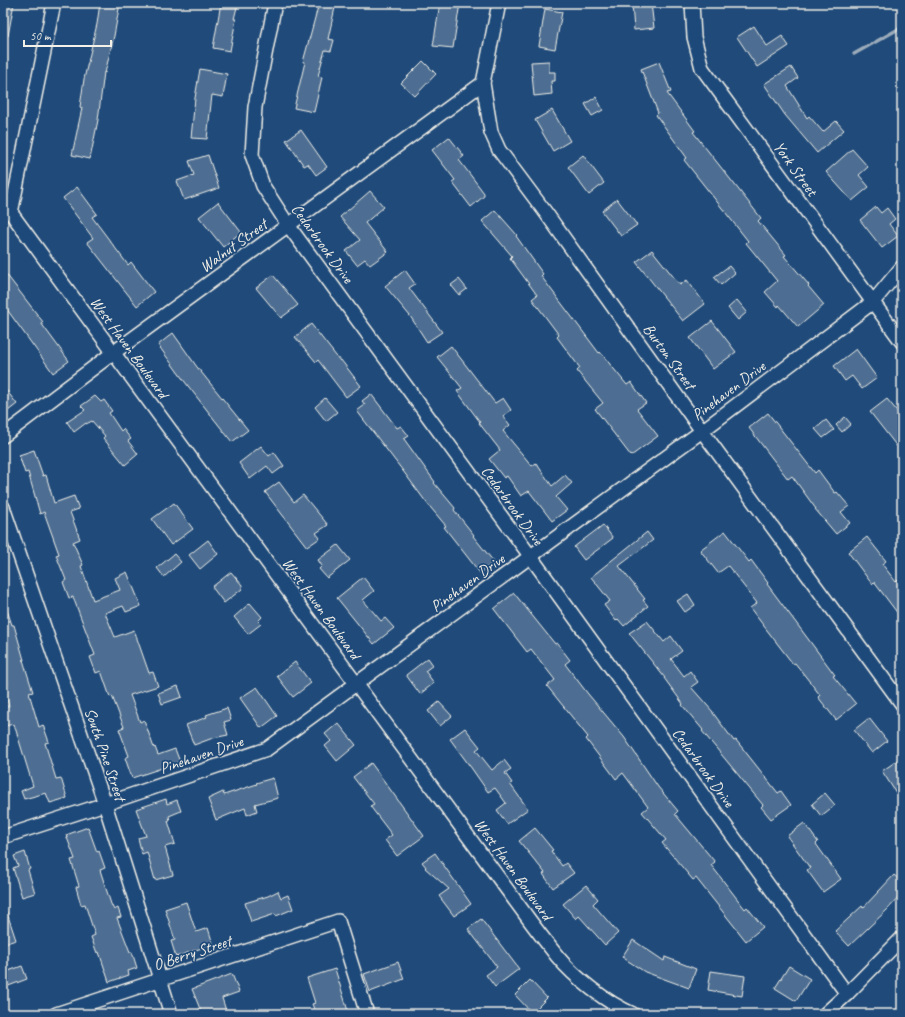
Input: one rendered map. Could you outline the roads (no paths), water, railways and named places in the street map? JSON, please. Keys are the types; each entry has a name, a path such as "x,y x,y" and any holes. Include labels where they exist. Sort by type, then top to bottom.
{"street":[{"path":"11,213 54,3"},
{"name":"Cedarbrook Drive","path":"275,3 255,107 252,155 263,186 288,225 531,557 847,994"},
{"name":"Burton Street","path":"499,3 483,83 491,132 499,150 902,704"},
{"name":"York Street","path":"692,3 694,38 702,68 902,342"},
{"name":"Walnut Street","path":"3,436 113,353 483,83"},
{"name":"West Haven Boulevard","path":"3,202 558,957 591,987 608,1000 633,1014"},
{"name":"Pinehaven Drive","path":"3,837 267,749 702,431 873,302 902,268"},
{"name":"South Pine Street","path":"3,507 105,804 171,1014"},
{"name":"O Berry Street","path":"56,1014 338,921 367,1014"},
{"path":"825,1014 847,994 902,938"}],"waterway":[{"path":"854,54 902,27"}]}
